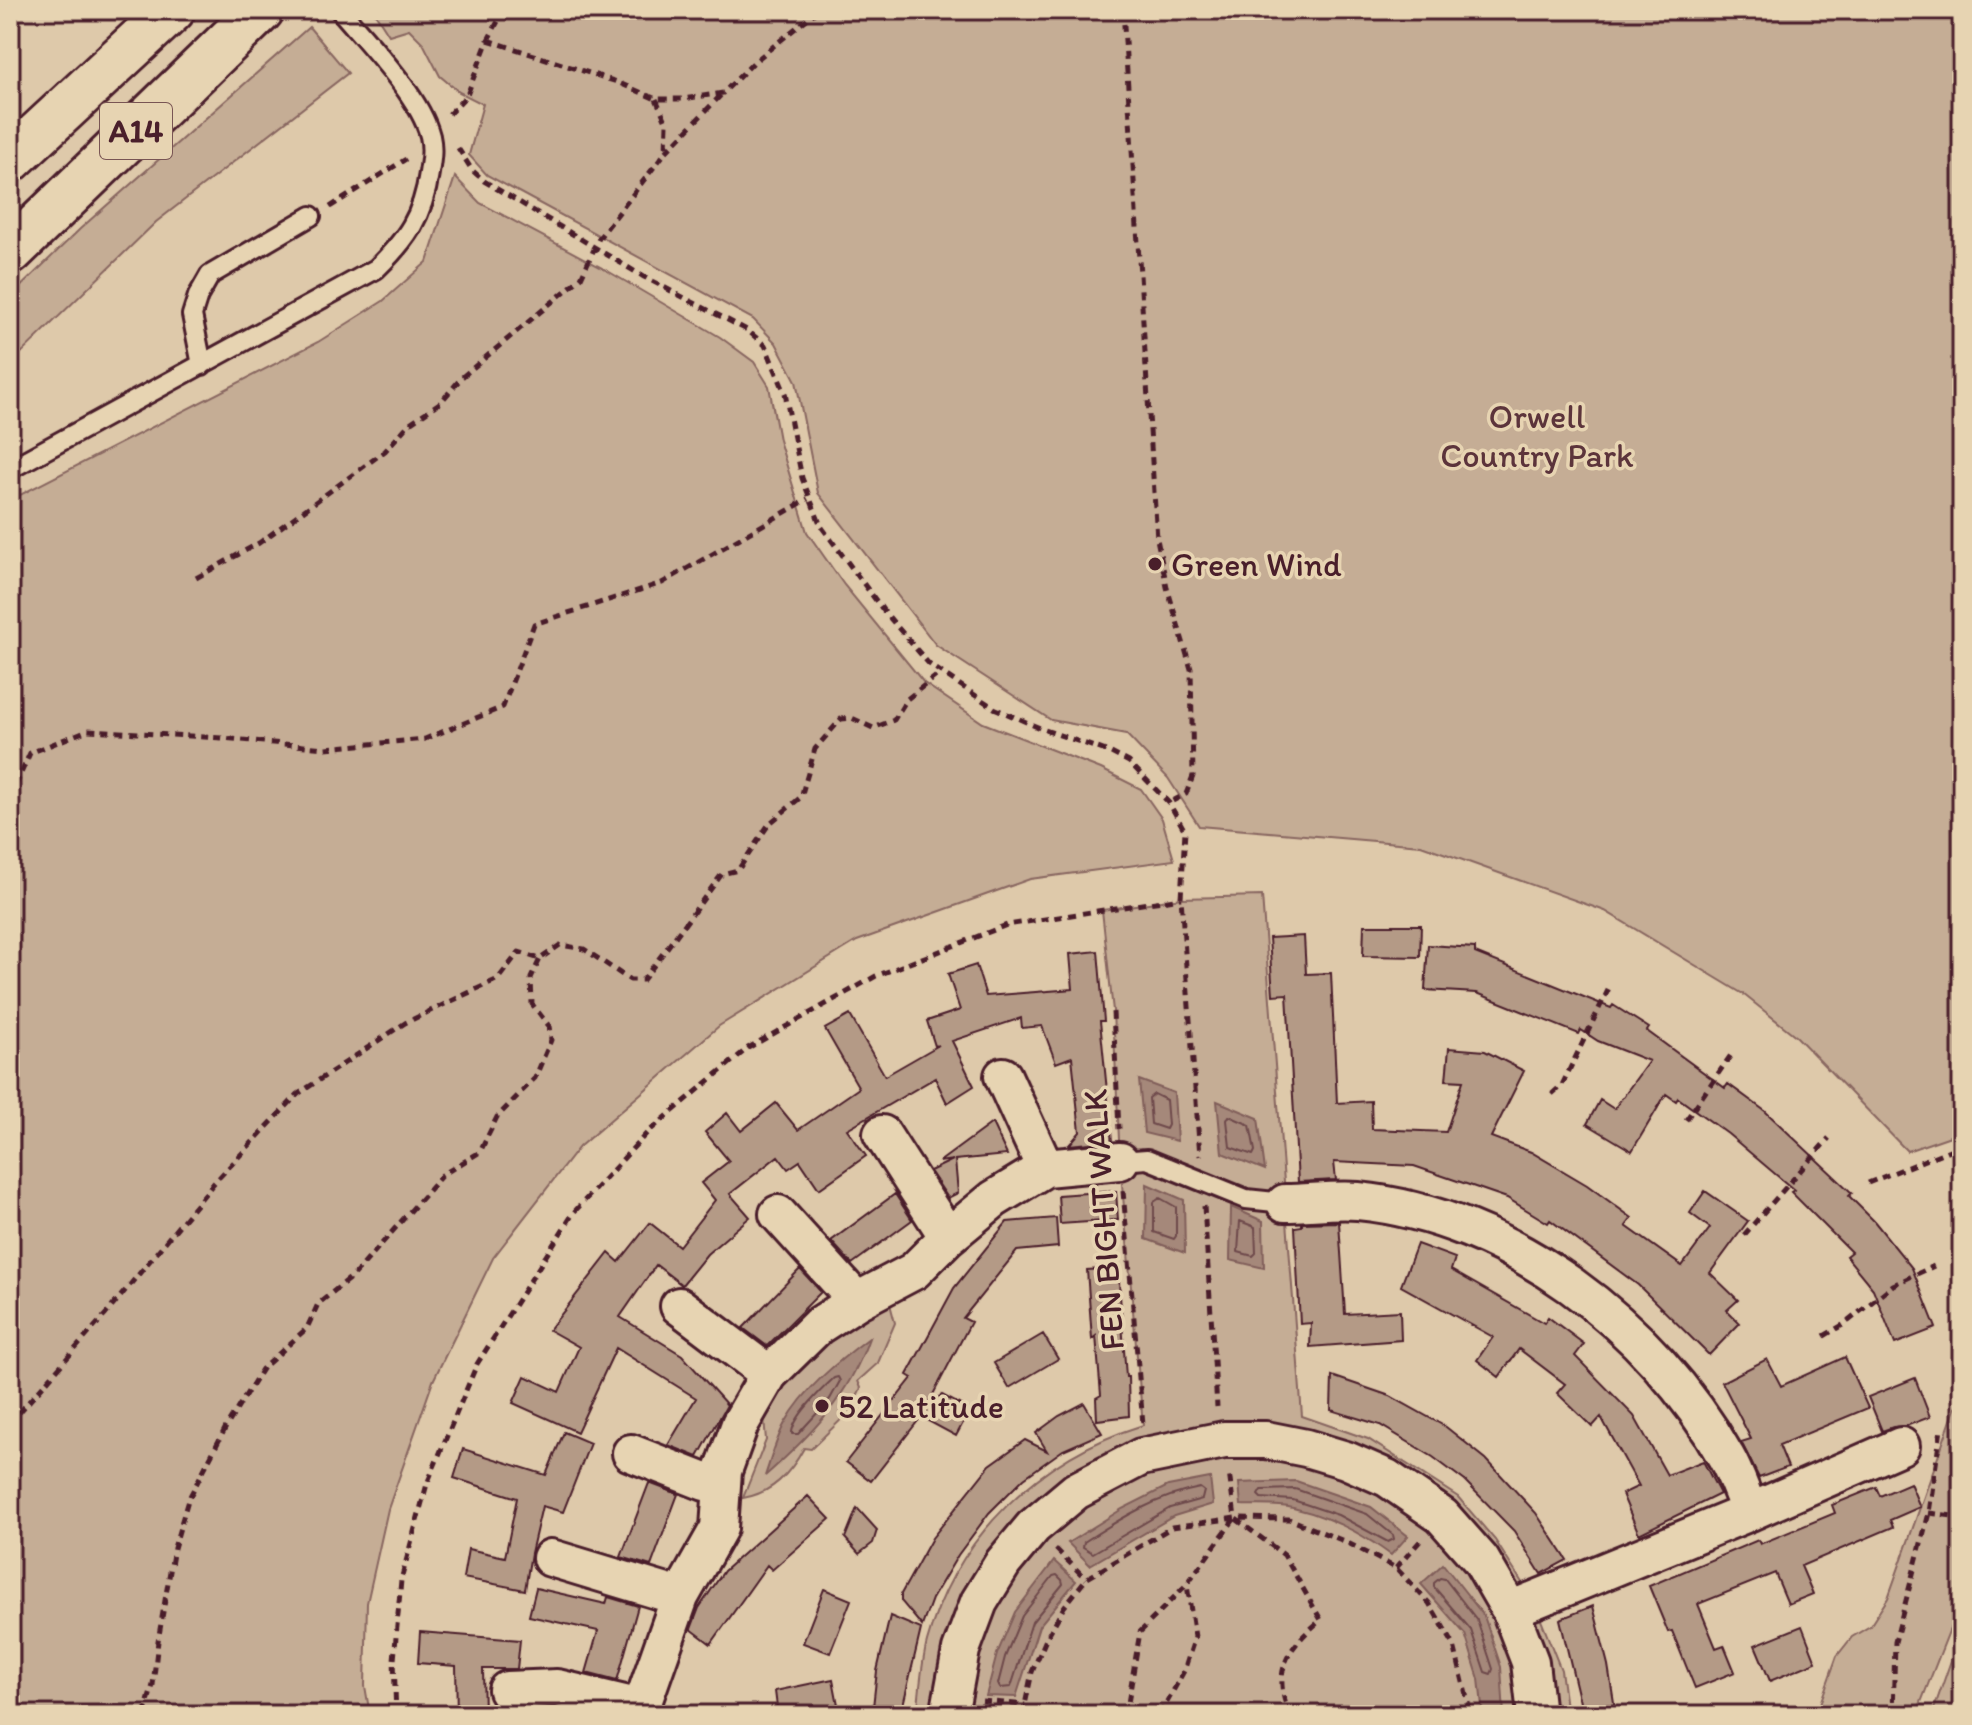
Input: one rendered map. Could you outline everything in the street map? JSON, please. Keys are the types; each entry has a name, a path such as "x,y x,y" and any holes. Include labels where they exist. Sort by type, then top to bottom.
{"highway":[{"name":"A14","path":"10,160 172,10"},
{"name":"A14","path":"10,252 261,10"}],"street":[{"path":"1003,1076 1045,1168"},
{"path":"882,1134 948,1237"},
{"path":"507,1690 557,1688 642,1712 680,1597 719,1528 723,1471 740,1424 769,1374 818,1326 914,1271 948,1237 994,1199 1045,1168 1120,1161"},
{"path":"1285,1203 1355,1201 1410,1210 1477,1233 1521,1253 1558,1275 1630,1335 1680,1389 1726,1457 1750,1512"},
{"path":"778,1214 857,1301"},
{"path":"679,1306 769,1374"},
{"path":"949,1715 961,1650 979,1602 1003,1563 1033,1527 1076,1491 1141,1457 1224,1440 1266,1440 1346,1460 1387,1478 1442,1516 1481,1560 1510,1610 1530,1662 1536,1715"},
{"path":"1510,1610 1750,1512 1901,1446"},
{"path":"631,1453 705,1482 722,1485"},
{"path":"551,1558 680,1597"}],"lane":[{"path":"10,469 376,269 399,247 417,221 427,190 435,128 340,10"},
{"path":"202,365 192,315 210,275 311,216"},
{"path":"1120,1161 1147,1159 1246,1199 1285,1203"}],"path":[{"path":"311,216 402,163 467,95 488,40 504,10"},
{"path":"196,578 259,543 385,451 410,423 441,402 462,377 581,278 599,238 665,153 754,62 818,10"},
{"path":"1123,10 1157,539 1167,587 1191,669 1193,776 1186,794 1169,803"},
{"path":"488,40 617,82 656,99 683,99 723,93"},
{"path":"656,99 667,123 665,153"},
{"path":"396,1715 394,1660 401,1580 427,1484 477,1364 574,1212 647,1133 748,1048 876,976 1007,925 1181,898 1185,831 1169,803 1129,762 994,708 929,664 883,610 821,526 802,478 785,393 765,345 747,330 595,249 484,181 435,128"},
{"path":"10,798 30,753 88,730 325,748 425,739 503,707 534,624 662,583 808,499"},
{"path":"144,1715 153,1685 174,1548 188,1500 226,1427 262,1369 307,1328 318,1304 355,1274 442,1175 480,1152 497,1117 535,1078 551,1040 549,1026 532,1004 531,978 540,959 560,945 584,949 630,980 643,980 722,874 738,870 769,824 801,797 815,749 841,719 852,718 873,728 894,720 907,699 940,673"},
{"path":"10,1423 106,1314 213,1184 298,1094 405,1023 498,979 519,952 540,959"},
{"path":"1552,1094 1562,1085 1611,984"},
{"name":"FEN BIGHT WALK","path":"1113,1012 1120,1161 1143,1425"},
{"path":"1686,1120 1731,1055"},
{"path":"1744,1235 1829,1138"},
{"path":"1868,1183 1962,1145"},
{"path":"1824,1336 1846,1323 1893,1285 1934,1266"},
{"path":"1893,1715 1895,1642 1929,1513 1941,1429"},
{"path":"1929,1513 1962,1517"},
{"path":"1126,1715 1140,1632 1187,1584 1235,1518"},
{"path":"1235,1518 1284,1555 1321,1620 1298,1639 1284,1663 1281,1694 1290,1715"},
{"path":"1026,1715 1032,1672 1047,1637 1064,1607 1086,1579 1172,1527 1235,1518 1289,1519 1344,1541 1396,1568 1429,1603 1454,1645 1471,1715"},
{"path":"1160,1715 1184,1671 1195,1637 1187,1584"}],"green space":[{"name":"Orwell Country Park","path":"373,10 1962,10 1962,1132 1907,1151 1797,1037 1743,994 1605,911 1421,845 1199,826 1168,778 1126,734 1051,720 936,645 818,493 796,381 776,343 753,319 487,175 469,155 483,104 459,92 440,76 423,43 409,29 389,35"},
{"path":"309,27 348,73 156,222 10,364 10,297 80,229"},
{"path":"455,177 480,203 606,270 720,337 754,362 769,386 779,440 807,532 844,585 924,683 983,723 1101,769 1141,789 1162,819 1174,860 1030,879 857,941 719,1026 579,1147 493,1258 433,1381 388,1509 367,1603 365,1686 370,1715 10,1715 10,500 318,342 383,301 427,262"},
{"path":"1262,896 1302,1416 1368,1439 1458,1497 1495,1540 1533,1600 1561,1670 1567,1715 917,1715 925,1651 940,1603 958,1567 981,1535 1007,1505 1070,1457 1105,1439 1143,1425 1120,1161 1113,1011 1102,910 1181,898"},
{"path":"890,1304 895,1323 878,1363 858,1381 861,1388 849,1412 811,1449 804,1448 779,1481 763,1492 743,1498 766,1440 764,1418 785,1382 825,1341 858,1317"},
{"path":"1962,1389 1962,1598 1916,1715 1816,1715 1837,1656 1852,1637 1870,1626 1888,1598"},
{"path":"1962,1629 1962,1715 1932,1715"}],"water":[{"path":"1139,1080 1174,1093 1177,1141 1144,1133"},
{"path":"1217,1101 1258,1118 1265,1170 1222,1153"},
{"path":"1147,1184 1184,1200 1185,1253 1146,1239"},
{"path":"1231,1207 1263,1221 1264,1268 1230,1260"},
{"path":"869,1338 851,1379 839,1397 797,1446 765,1476 785,1423 802,1398 822,1376"},
{"path":"1210,1478 1213,1504 1174,1516 1090,1565 1068,1543 1122,1509 1168,1486"},
{"path":"1296,1481 1371,1507 1408,1536 1391,1555 1357,1533 1306,1511 1241,1505 1239,1483"},
{"path":"1054,1561 1076,1581 1039,1626 1016,1697 986,1696 997,1654 1015,1612"},
{"path":"1443,1564 1484,1616 1501,1667 1504,1715 1483,1715 1479,1679 1465,1634 1421,1584"}],"building":[{"path":"1364,925 1421,925 1420,957 1363,956"},
{"path":"1304,936 1306,974 1331,973 1337,1103 1371,1101 1372,1129 1446,1132 1463,1081 1446,1080 1449,1048 1485,1051 1524,1071 1491,1137 1531,1152 1587,1185 1632,1218 1626,1226 1682,1266 1710,1228 1690,1213 1705,1191 1748,1221 1710,1273 1738,1300 1727,1310 1740,1323 1709,1355 1638,1285 1550,1220 1548,1223 1507,1198 1414,1166 1334,1162 1336,1180 1298,1182 1287,994 1273,995 1269,938"},
{"path":"1428,945 1475,948 1475,953 1611,1008 1613,1005 1649,1028 1647,1031 1725,1088 1728,1084 1765,1111 1852,1193 1849,1196 1912,1268 1936,1328 1895,1344 1873,1289 1846,1256 1851,1252 1791,1192 1794,1190 1728,1134 1678,1098 1676,1101 1666,1094 1632,1151 1587,1124 1600,1100 1614,1109 1649,1061 1598,1041 1581,1030 1579,1034 1477,993 1425,990"},
{"path":"1098,951 1104,1021 1100,1021 1112,1141 1069,1145 1080,1132 1072,1057 1056,1063 1042,1026 1022,1028 1021,1018 952,1041 974,1086 947,1103 935,1078 847,1129 866,1156 819,1189 800,1161 788,1169 778,1156 730,1194 750,1217 707,1254 682,1285 656,1265 620,1317 682,1355 727,1405 698,1457 668,1445 696,1398 616,1348 577,1432 513,1403 525,1376 559,1392 579,1347 549,1330 609,1253 619,1262 650,1223 679,1246 715,1200 701,1183 729,1161 705,1132 727,1113 741,1131 776,1103 798,1130 859,1088 825,1029 850,1015 885,1076 939,1045 935,1046 927,1021 960,1010 948,974 976,965 986,996 1073,989 1070,954"},
{"path":"992,1123 1007,1155 955,1160 958,1193 948,1198 930,1171 953,1160 939,1162"},
{"path":"1116,1191 1118,1220 1060,1224 1058,1195"},
{"path":"895,1194 912,1220 852,1264 831,1241"},
{"path":"1056,1218 1058,1247 1017,1251 963,1318 971,1322 928,1404 942,1395 970,1410 956,1436 921,1417 871,1481 846,1462 912,1378 907,1375 954,1288 1007,1222"},
{"path":"1339,1222 1345,1314 1400,1311 1401,1340 1310,1347 1311,1323 1300,1324 1295,1227 1302,1226 1302,1223"},
{"path":"1417,1244 1455,1258 1451,1270 1544,1323 1548,1317 1584,1344 1575,1356 1634,1416 1667,1475 1703,1461 1720,1494 1639,1534 1622,1494 1639,1486 1601,1417 1592,1427 1557,1393 1565,1384 1519,1349 1499,1377 1477,1360 1493,1337 1401,1286"},
{"path":"1118,1268 1129,1416 1097,1420 1096,1398 1101,1395 1096,1336 1092,1339 1087,1270"},
{"path":"800,1269 821,1292 767,1346 743,1328"},
{"path":"1043,1334 1058,1359 1009,1388 994,1363"},
{"path":"1845,1357 1868,1408 1779,1445 1788,1467 1759,1478 1741,1442 1751,1439 1722,1382 1767,1359 1781,1386"},
{"path":"1332,1376 1390,1396 1446,1427 1486,1459 1536,1513 1567,1560 1541,1574 1514,1531 1465,1481 1433,1457 1380,1425 1331,1410"},
{"path":"1915,1378 1930,1417 1882,1431 1868,1397"},
{"path":"1084,1403 1102,1433 1063,1450 1024,1478 989,1513 958,1555 932,1599 922,1626 901,1601 901,1594 932,1538 990,1465 1025,1440 1047,1451 1036,1433"},
{"path":"564,1432 590,1443 563,1512 542,1506 525,1590 463,1578 468,1549 505,1557 517,1498 454,1478 463,1449 546,1475"},
{"path":"649,1483 678,1494 651,1566 621,1557"},
{"path":"1910,1483 1920,1507 1890,1520 1893,1527 1801,1566 1813,1594 1788,1604 1775,1573 1698,1604 1716,1648 1724,1645 1735,1672 1695,1688 1672,1631 1668,1632 1649,1586 1758,1540 1760,1544 1835,1513 1832,1505 1876,1487 1880,1496"},
{"path":"808,1496 830,1519 772,1570 767,1565 711,1644 691,1629 699,1608 724,1571"},
{"path":"857,1508 877,1530 873,1543 859,1554 845,1538"},
{"path":"536,1588 606,1604 608,1597 638,1606 617,1681 586,1673 598,1631 529,1616"},
{"path":"824,1589 851,1600 830,1653 803,1643"},
{"path":"1593,1606 1608,1665 1616,1715 1583,1715 1560,1619"},
{"path":"890,1616 921,1629 903,1705 873,1707 877,1671"},
{"path":"1802,1626 1816,1662 1770,1681 1755,1645"},
{"path":"420,1632 520,1640 517,1669 483,1669 484,1715 457,1715 456,1666 418,1663"},
{"path":"833,1679 840,1715 778,1715 775,1691"}],"place":[{"name":"Green Wind","path":"1155,564"},
{"name":"52 Latitude","path":"822,1406"}]}
